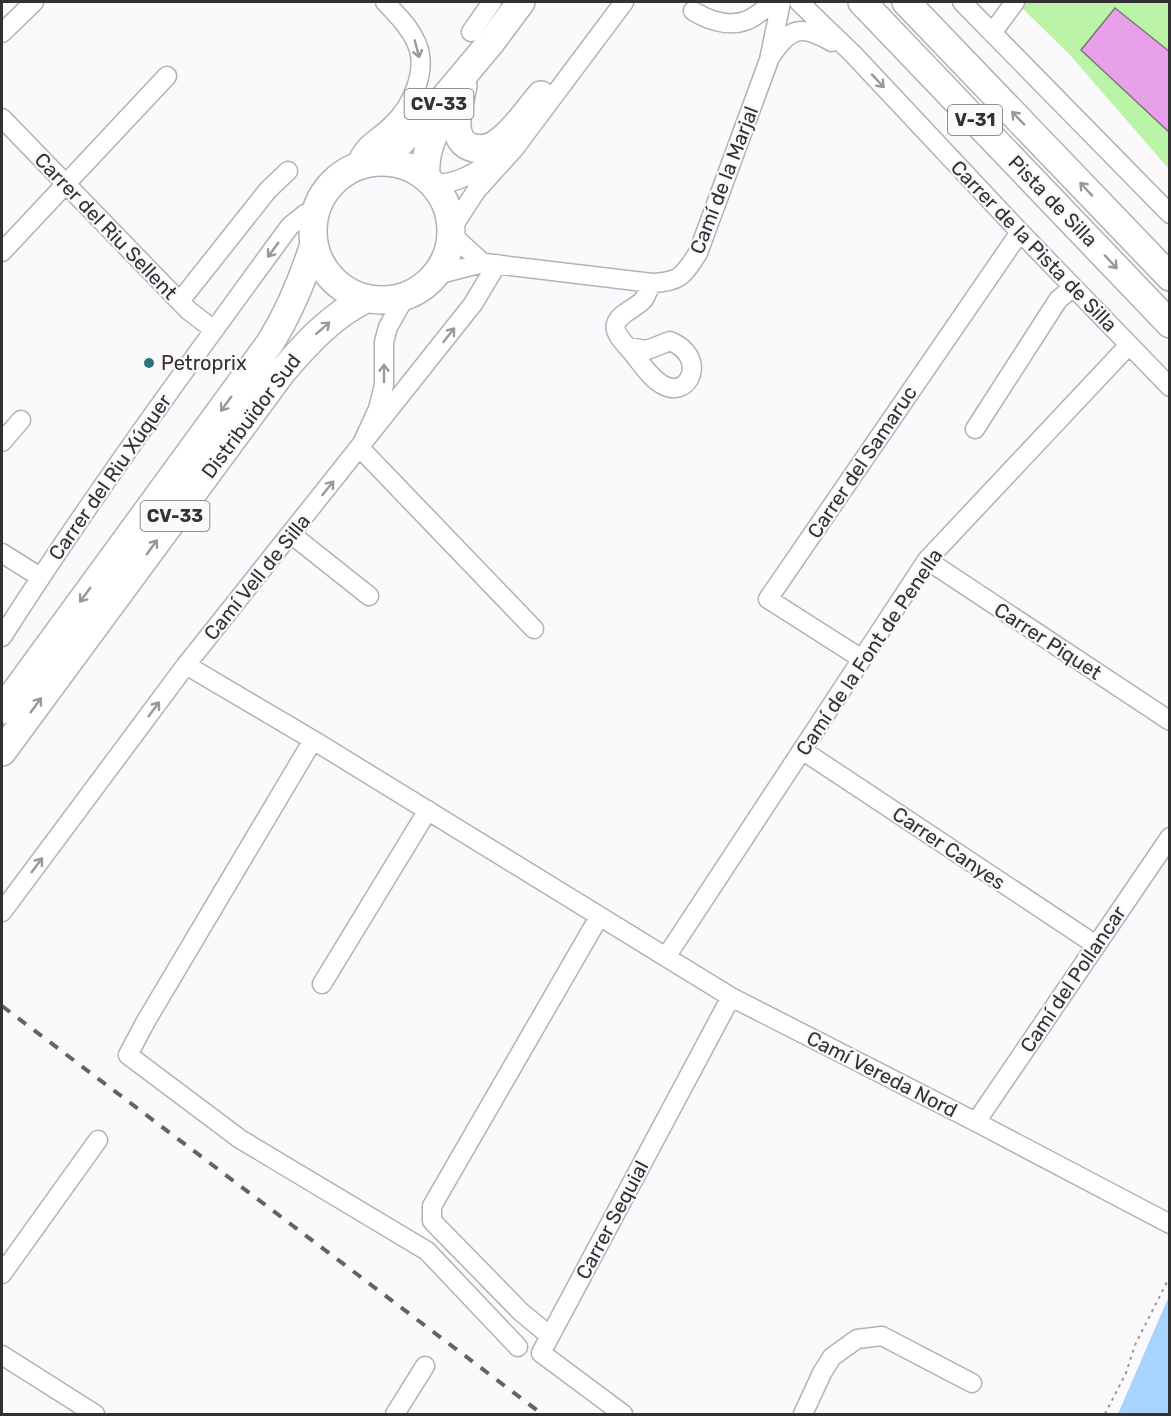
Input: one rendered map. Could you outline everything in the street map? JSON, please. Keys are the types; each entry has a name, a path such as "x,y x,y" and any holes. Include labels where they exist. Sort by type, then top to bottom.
{"highway":[{"path":"482,37 521,2"},
{"path":"841,2 859,20 894,36"},
{"name":"Pista de Silla","path":"862,2 1170,324"},
{"name":"Pista de Silla","path":"906,2 923,13 1170,277"},
{"name":"CV-33","path":"381,161 435,109 482,37"},
{"name":"CV-33","path":"430,180 426,152 432,136 463,87 482,37"},
{"path":"463,87 457,124 458,133 462,141 474,148 483,149 500,142 541,95"},
{"name":"CV-33","path":"430,180 405,164 381,161 355,166 337,177 323,193 312,228 320,263 332,279 347,291 366,298 385,300 405,297 422,288 436,275 447,256 452,231"},
{"path":"430,180 447,204 452,231"},
{"name":"Distribuïdor Sud","path":"2,710 270,343 286,317 303,279 314,244"},
{"name":"Distribuïdor Sud","path":"2,752 282,372 324,327 353,304 366,298"}],"street":[{"path":"2,33 34,2"},
{"path":"355,166 360,153 393,125 416,90 420,63 417,43 404,22 385,2"},
{"path":"482,37 492,2"},
{"path":"430,180 445,184 466,178 494,159 512,140 541,95 611,2"},
{"name":"CV-33","path":"452,231 476,191 514,149 624,2"},
{"path":"693,11 707,19 731,23 745,21 774,2"},
{"name":"Camí de la Marjal","path":"436,275 490,263 652,283 670,282 684,275 698,254 768,60 780,2"},
{"name":"Carrer de la Pista de Silla","path":"799,2 853,54 1170,387"},
{"path":"962,2 1170,214"},
{"path":"992,33 1015,2"},
{"name":"Camí de la Marjal","path":"768,60 784,39 793,33 803,31 814,32 853,54"},
{"path":"2,252 167,76"},
{"name":"Carrer del Riu Sellent","path":"2,118 180,301 214,330"},
{"path":"180,301 268,190 288,171"},
{"name":"Carrer del Riu Xúquer","path":"2,637 40,577 290,226 305,214 315,213"},
{"path":"452,231 490,263"},
{"name":"Carrer del Samaruc","path":"862,659 768,599 1020,232"},
{"name":"Camí Vell de Silla","path":"2,912 186,665 473,304 490,263"},
{"path":"628,347 616,330 616,324 619,319 643,301 652,283"},
{"path":"975,429 1058,300 1073,287"},
{"path":"405,297 388,327 384,342 384,385 378,409 360,448 534,628"},
{"name":"Camí de la Font de Penella","path":"666,957 927,561 1129,345"},
{"path":"2,442 21,420"},
{"path":"291,534 369,596"},
{"path":"2,554 40,577"},
{"name":"Carrer Piquet","path":"927,561 1170,721"},
{"path":"186,665 428,810 322,984"},
{"path":"313,740 128,1055 240,1139 427,1251 518,1347"},
{"name":"Carrer Canyes","path":"802,750 1096,945"},
{"name":"Camí Vereda Nord","path":"428,810 731,997 1170,1224"},
{"name":"Camí del Pollancar","path":"976,1122 1170,837"},
{"path":"550,1336 521,1312 432,1221 432,1206 599,917"},
{"name":"Carrer Sequial","path":"623,1414 541,1353 731,997"},
{"path":"2,1275 98,1140"},
{"path":"803,1414 832,1357 857,1340 882,1336 972,1383"},
{"path":"2,1355 96,1414"},
{"path":"395,1414 425,1366"}],"path":[{"path":"1105,1414 1126,1373 1135,1345 1170,1276"}],"green space":[{"path":"1016,2 1169,2 1169,169 1069,54"}],"water":[{"path":"1169,1296 1169,1414 1118,1414"}],"building":[{"path":"1115,8 1170,52 1170,133 1081,50"}],"railway":[{"path":"2,1006 542,1414"}],"place":[{"name":"Petroprix","path":"149,363"}]}
